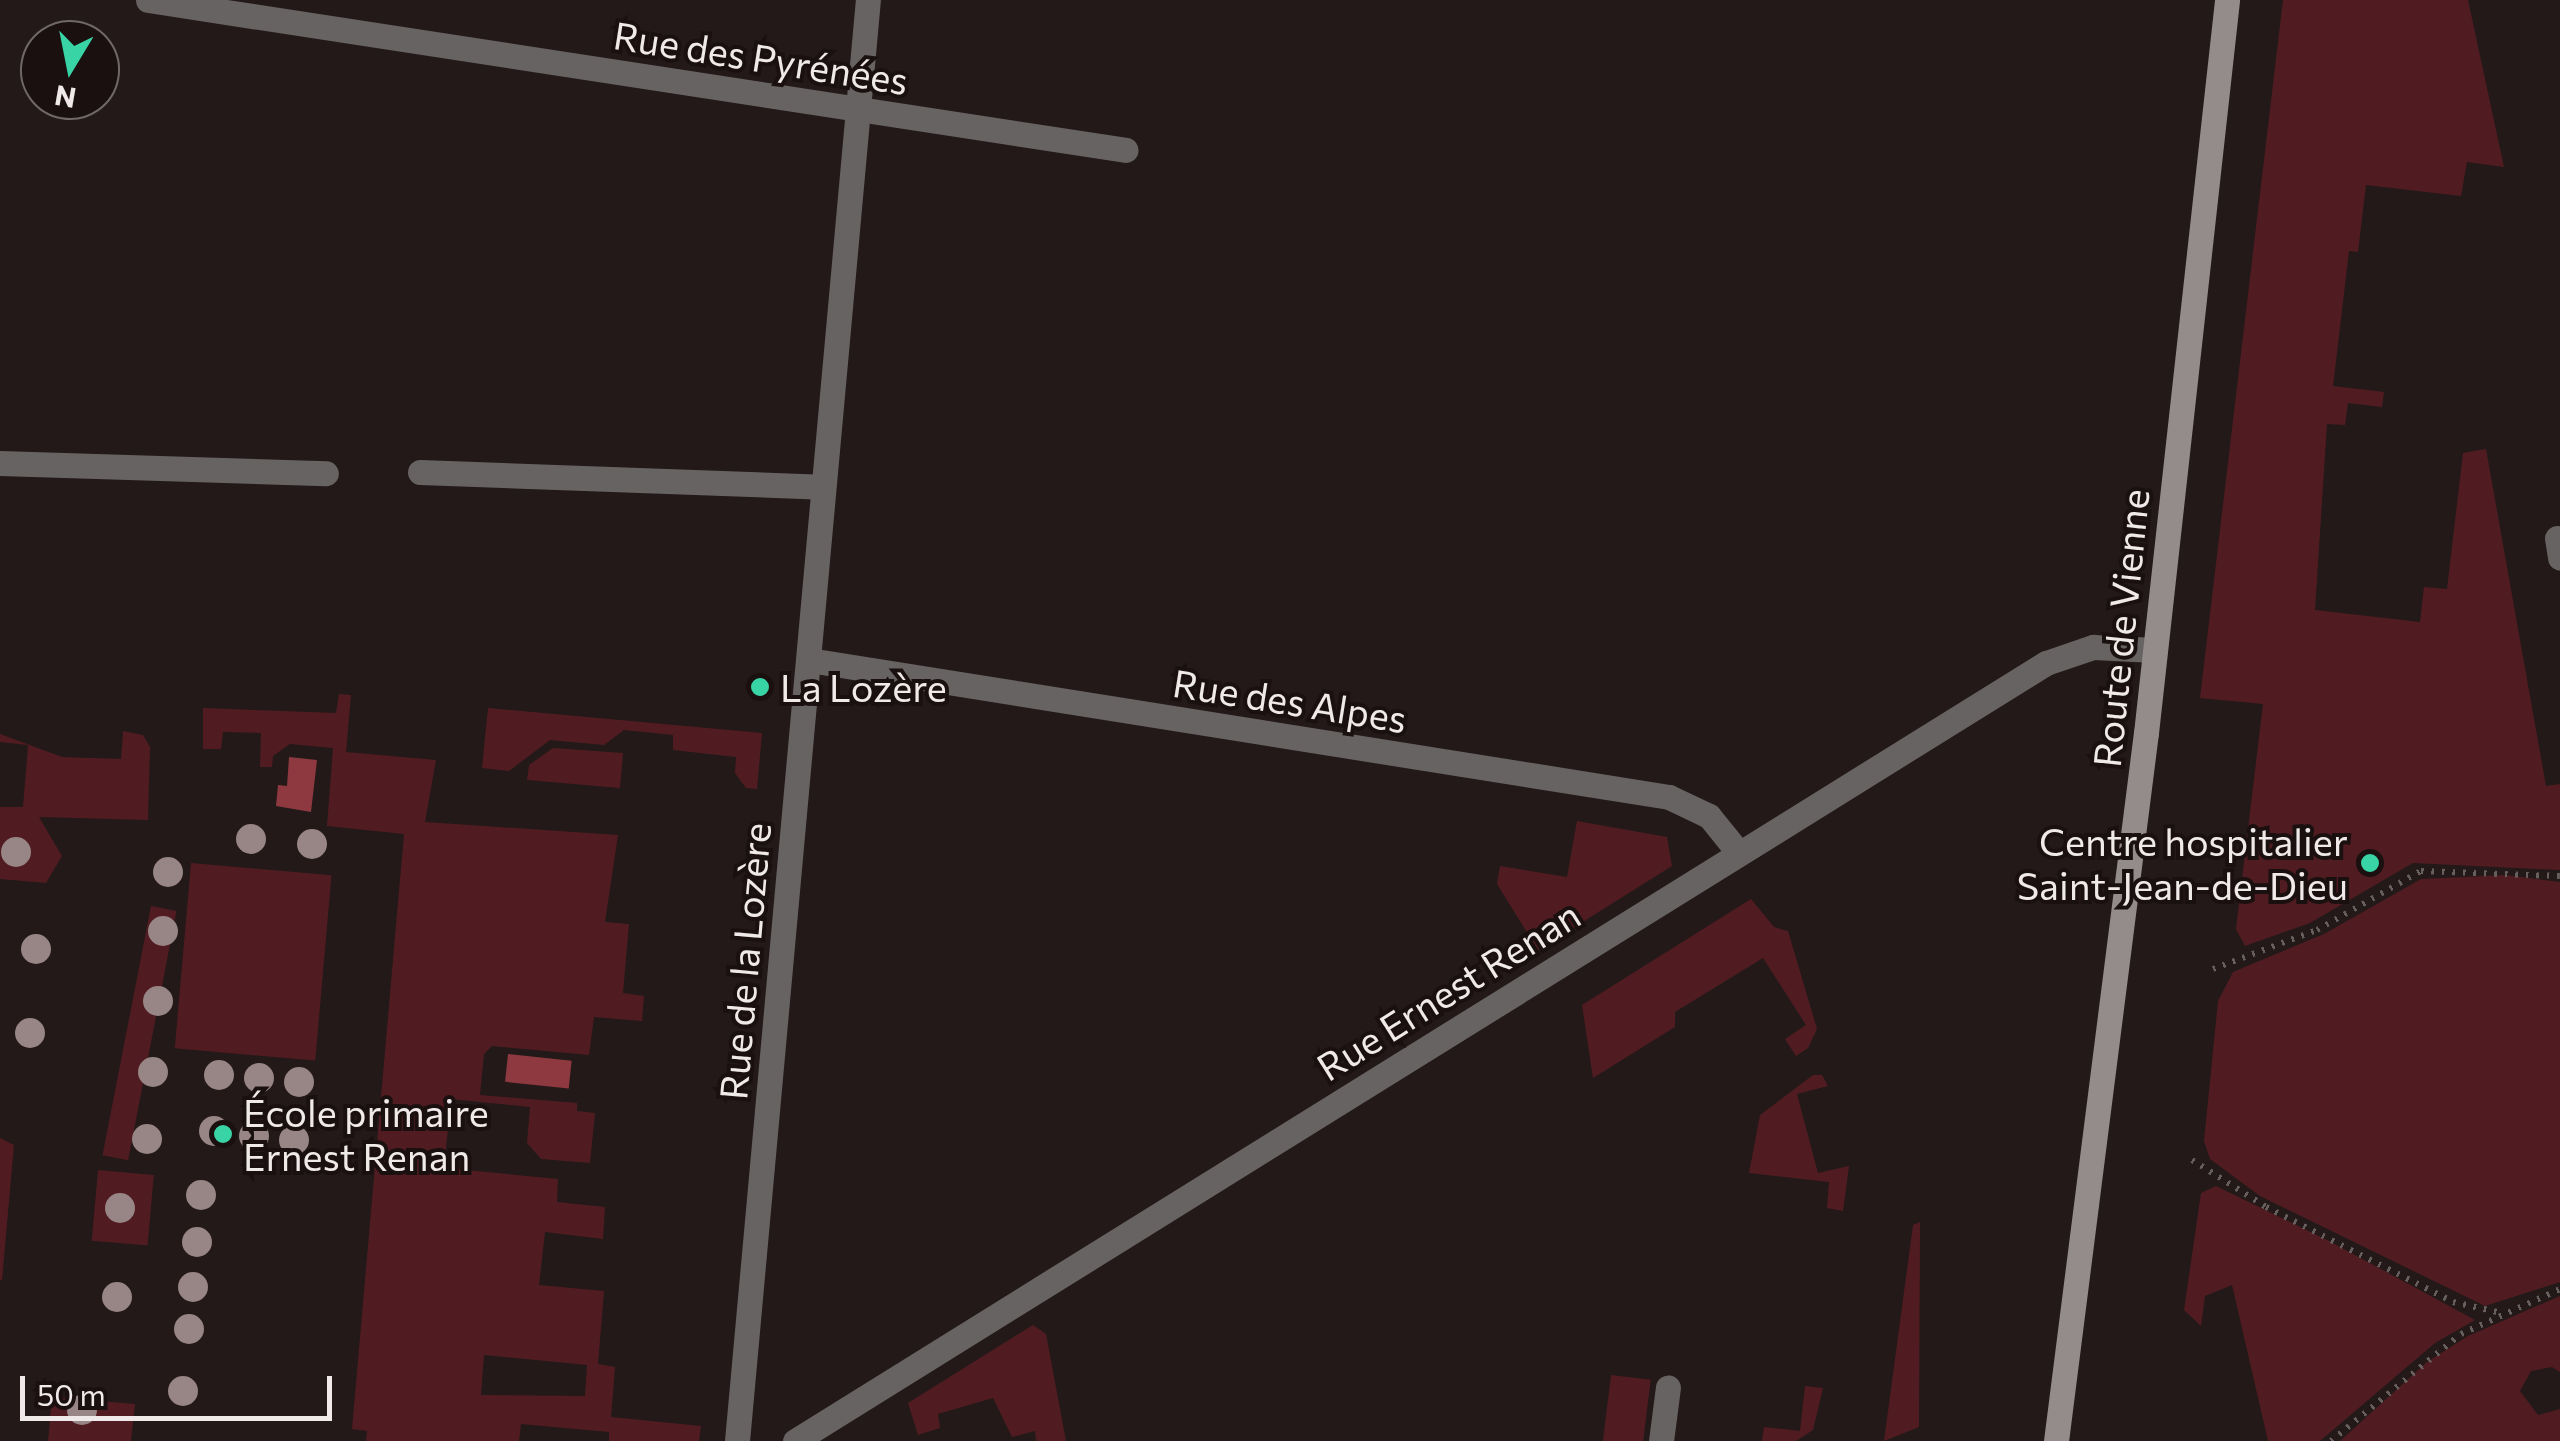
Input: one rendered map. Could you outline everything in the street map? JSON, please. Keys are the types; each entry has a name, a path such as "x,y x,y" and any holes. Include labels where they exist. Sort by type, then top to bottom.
{"main road":[{"name":"Route de Vienne","path":"2056,1441 2155,650 2227,0"}],"street":[{"name":"Rue des Pyrénées","path":"148,0 1126,150"},
{"name":"Rue de la Lozère","path":"737,1441 868,0"},
{"path":"0,464 326,473"},
{"path":"420,472 822,487"},
{"name":"Rue Ernest Renan","path":"795,1441 2046,663 2093,647 2155,650"},
{"name":"Rue des Alpes","path":"809,660 1669,796 1709,816 1739,853"},
{"path":"1660,1441 1668,1387"}],"path":[{"path":"2213,969 2317,930 2421,871 2560,876"},
{"path":"2192,1160 2266,1208 2453,1302 2502,1314"},
{"path":"2331,1441 2421,1361 2502,1314 2560,1289"}],"shaded area":[{"path":"2283,0 2468,0 2504,167 2467,162 2461,196 2366,185 2358,252 2349,251 2333,386 2384,392 2382,407 2348,403 2345,425 2327,424 2315,610 2420,622 2424,587 2447,589 2463,453 2486,449 2546,786 2560,784 2560,870 2413,863 2310,923 2245,946 2236,929 2263,704 2200,698"},
{"path":"339,694 351,695 346,752 436,760 425,822 618,835 605,922 629,924 623,993 644,996 642,1021 594,1017 589,1055 492,1046 484,1054 480,1095 577,1103 577,1111 595,1113 590,1163 541,1159 527,1143 530,1107 451,1099 444,1168 558,1179 557,1202 605,1207 603,1239 545,1232 539,1285 604,1291 598,1364 615,1367 611,1417 701,1426 699,1441 609,1441 609,1432 521,1424 519,1441 366,1441 367,1431 352,1429 404,834 327,826 333,748 290,744 273,756 272,767 260,767 261,733 223,732 221,749 203,749 203,708 336,713","holes":["484,1355 587,1365 585,1396 481,1395"]},
{"path":"488,708 762,733 757,789 746,788 735,773 736,757 673,750 673,735 624,730 604,745 550,740 509,771 482,768"},
{"path":"123,731 143,735 150,747 148,820 39,817 62,856 46,883 0,879 0,807 23,807 28,745 0,742 0,734 62,757 121,759"},
{"path":"553,748 623,753 620,788 527,780 529,765"},
{"path":"289,757 317,760 311,812 276,806 278,785 287,786"},
{"path":"1577,821 1667,837 1672,866 1538,950 1497,884 1500,866 1567,877"},
{"path":"191,863 331,875 315,1061 175,1048"},
{"path":"2505,875 2560,882 2560,1282 2485,1306 2260,1196 2210,1159 2204,1141 2218,1001 2233,972 2324,934 2421,879"},
{"path":"1751,899 1774,927 1788,931 1817,1029 1808,1048 1796,1056 1785,1039 1806,1025 1763,958 1675,1012 1675,1027 1593,1078 1582,1005"},
{"path":"151,906 177,911 128,1160 103,1155"},
{"path":"508,1054 572,1061 569,1089 505,1082"},
{"path":"1813,1075 1822,1075 1828,1086 1797,1094 1818,1173 1849,1166 1843,1211 1827,1208 1829,1182 1749,1173 1760,1115"},
{"path":"0,1138 14,1145 2,1280 0,1280"},
{"path":"98,1170 154,1175 148,1246 92,1241"},
{"path":"2216,1186 2329,1241 2475,1320 2435,1343 2320,1441 2268,1441 2232,1285 2205,1296 2201,1326 2184,1310 2201,1193"},
{"path":"1920,1222 1919,1427 1884,1441 1913,1225"},
{"path":"2560,1296 2560,1372 2552,1367 2531,1371 2520,1391 2538,1415 2560,1409 2560,1441 2340,1441 2427,1362 2468,1336"},
{"path":"1033,1325 1046,1334 1066,1441 1036,1441 1035,1431 1012,1437 993,1398 938,1414 940,1428 918,1435 908,1403"},
{"path":"1611,1375 1651,1380 1643,1441 1603,1441"},
{"path":"1805,1386 1823,1388 1813,1430 1796,1441 1762,1441 1764,1427 1800,1431"},
{"path":"52,1397 135,1404 131,1441 48,1441"}],"place":[{"name":"La Lozère","path":"760,687"},
{"name":"Centre hospitalier Saint-Jean-de-Dieu","path":"2370,863"},
{"name":"École primaire Ernest Renan","path":"223,1134"}]}
